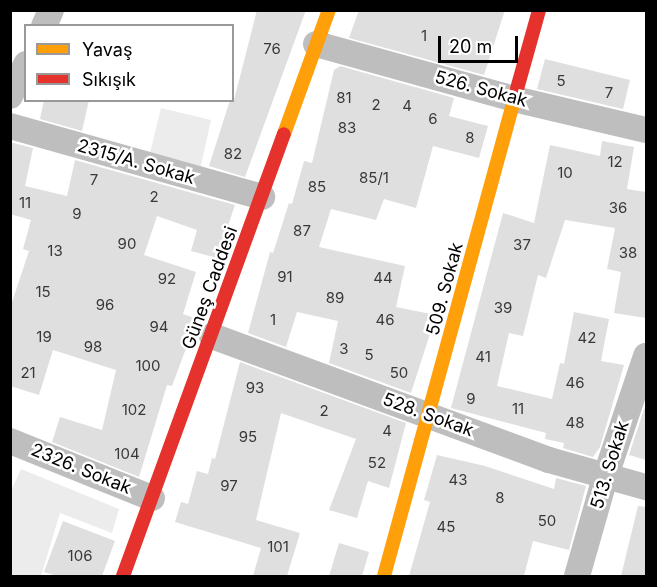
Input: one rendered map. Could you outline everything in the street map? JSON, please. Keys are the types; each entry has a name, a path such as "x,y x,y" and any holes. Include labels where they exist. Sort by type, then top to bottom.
{"street":[{"path":"45,24 51,10"},
{"name":"Güneş Caddesi","path":"123,576 329,10"},
{"name":"509. Sokak","path":"384,576 539,10"},
{"name":"526. Sokak","path":"316,44 514,99 646,130"},
{"path":"10,96 24,68"},
{"name":"2315/A. Sokak","path":"10,126 262,197"},
{"name":"528. Sokak","path":"212,336 605,478 646,487"},
{"name":"513. Sokak","path":"577,576 605,478 646,356"},
{"name":"2326. Sokak","path":"10,441 152,498"}],"shaded area":[{"path":"161,108 211,120 200,170 149,157"},
{"path":"21,469 119,509 112,533 60,513 41,576 11,576 11,491"}],"building":[{"path":"257,10 306,10 245,177 209,166 229,102 234,102"},
{"path":"359,10 505,10 484,75 349,38"},
{"path":"545,59 630,80 623,109 537,89"},
{"path":"340,66 454,98 449,116 488,126 479,158 433,146 416,208 384,199 376,220 331,209 319,247 405,266 396,307 436,315 411,393 329,363 338,321 297,312 286,347 248,333 270,252 273,253 289,203 292,204 304,161 312,163 334,70"},
{"path":"44,102 89,102 82,131 40,119"},
{"path":"602,141 634,147 627,189 646,192 646,318 614,313 621,272 607,269 615,228 565,220 546,278 538,275 523,336 509,333 497,386 552,399 560,363 564,364 574,312 609,319 601,361 624,365 600,447 593,457 563,448 564,443 545,439 546,433 451,408 503,213 534,223 550,145 600,156"},
{"path":"10,142 33,148 25,186 67,196 75,160 235,205 217,258 191,251 197,230 157,216 144,255 196,272 183,314 197,319 172,386 167,385 139,477 52,442 60,417 102,430 116,370 53,350 39,395 10,386 10,308 29,251 23,249 31,220 10,214"},
{"path":"240,362 406,423 389,488 368,481 357,518 329,510 356,439 281,413 256,520 300,533 287,576 253,576 261,548 175,522 181,502 188,504 197,471 208,474 212,458 215,459"},
{"path":"644,409 646,409 646,460 629,455"},
{"path":"437,455 485,466 554,489 556,478 586,486 569,550 533,541 524,576 409,576 430,502 424,500"},
{"path":"638,506 646,507 646,576 621,576"},
{"path":"63,521 115,541 102,576 57,576 44,572"},
{"path":"339,543 369,552 362,576 329,576"}],"traffic: slow":[{"path":"284,134 329,10"},
{"path":"384,576 517,89"}],"traffic: jam":[{"path":"517,89 539,10"},
{"path":"123,576 284,134"}]}
